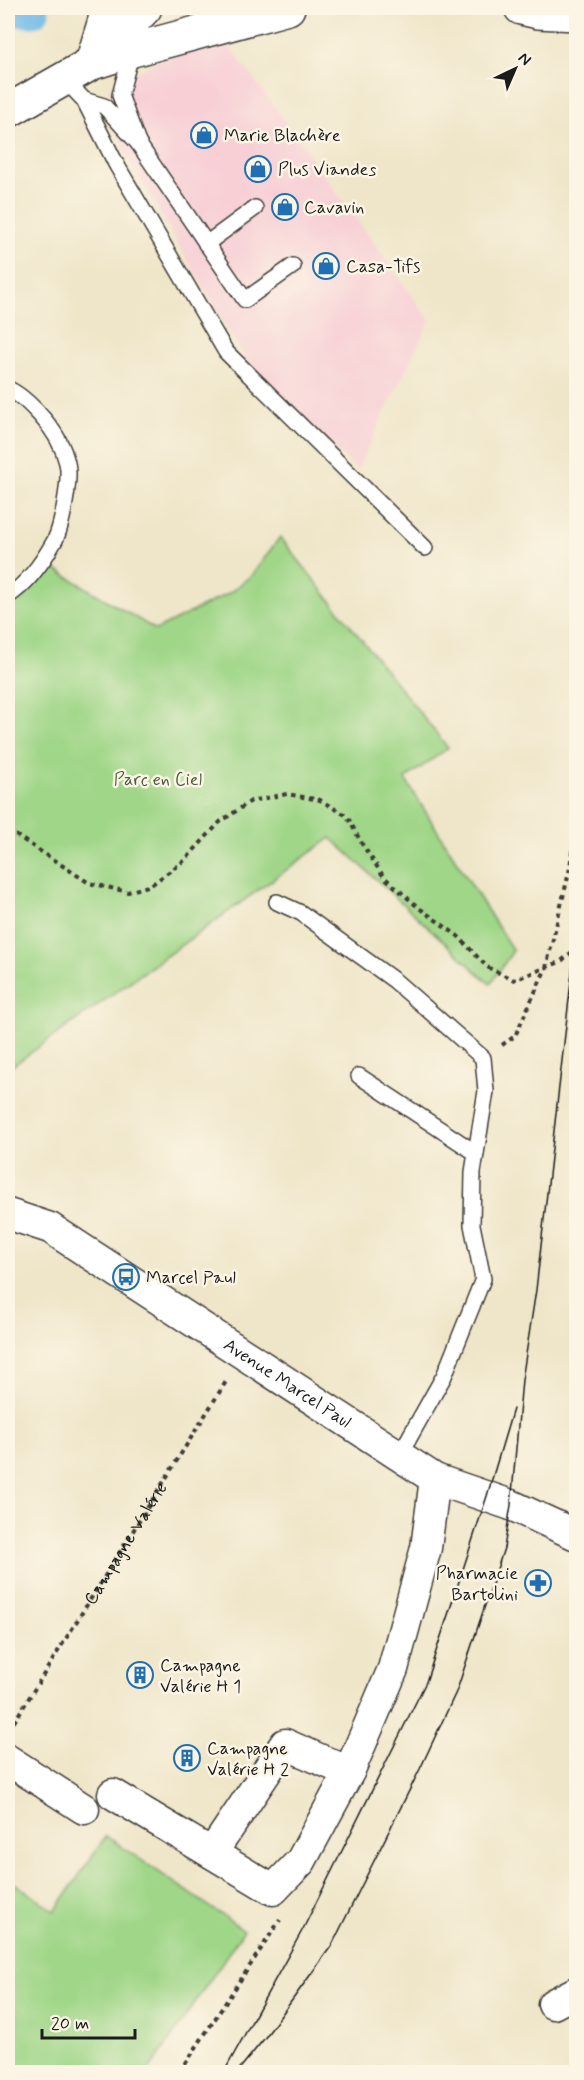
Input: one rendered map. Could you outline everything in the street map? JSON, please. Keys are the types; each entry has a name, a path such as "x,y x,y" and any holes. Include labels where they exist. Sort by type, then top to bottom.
{"main road":[{"path":"80,81 105,20 106,8"},
{"path":"80,81 145,8"},
{"path":"8,111 80,81 133,50 288,8"},
{"path":"521,8 538,12 576,14"}],"street":[{"name":"Avenue Marcel Paul","path":"8,1214 50,1228 435,1479 511,1505 576,1535"},
{"path":"113,1794 273,1890 301,1861 349,1772 393,1669 426,1548 435,1479"},
{"path":"212,1853 285,1744 349,1772"},
{"path":"8,1760 84,1809"}],"lane":[{"path":"133,50 120,95 138,143"},
{"path":"80,81 138,143 245,300 293,266"},
{"path":"80,81 116,164 226,352 425,548"},
{"path":"206,243 255,208"},
{"path":"8,389 35,410 53,430 68,464 66,496 56,539 18,590 8,596"},
{"path":"277,902 301,913 395,981 483,1058 486,1091 473,1172 472,1225 483,1279 444,1376 399,1456"},
{"path":"360,1076 477,1152"}],"path":[{"path":"8,830 89,882 128,892 151,885 177,866 220,822 251,801 287,794 320,800 347,816 384,877 419,908 458,936 487,967 514,980 560,963 576,950"},
{"path":"483,1058 515,1036 546,968 570,868 576,820"},
{"name":"Campagne Valérie","path":"8,1733 243,1353"},
{"path":"180,2073 281,1919 284,1910"}],"shaded area":[{"path":"223,37 430,320 357,470 245,359 123,149 109,89 159,60"}],"green space":[{"name":"Parc en Ciel","path":"280,537 448,748 405,779 513,951 490,984 331,838 8,1069 8,606 50,566 156,630 229,593 252,575"},
{"path":"106,1836 244,1930 148,2072 8,2072 8,1879 55,1911"}],"waterway":[{"path":"8,10 33,11"}],"tram line":[{"path":"237,2072 264,2039 332,1945 457,1690 504,1548 511,1505 522,1380 536,1290 576,937"},
{"path":"224,2072 303,1929 426,1682 513,1409"}],"place":[{"name":"Marie Blachère","path":"204,135"},
{"name":"Plus Viandes","path":"258,169"},
{"name":"Cavavin","path":"285,207"},
{"name":"Casa-Tifs","path":"326,266"},
{"name":"Marcel Paul","path":"126,1277"},
{"name":"Pharmacie Bartolini","path":"538,1583"},
{"name":"Campagne Valérie H 1","path":"140,1675"},
{"name":"Campagne Valérie H 2","path":"187,1758"}]}
